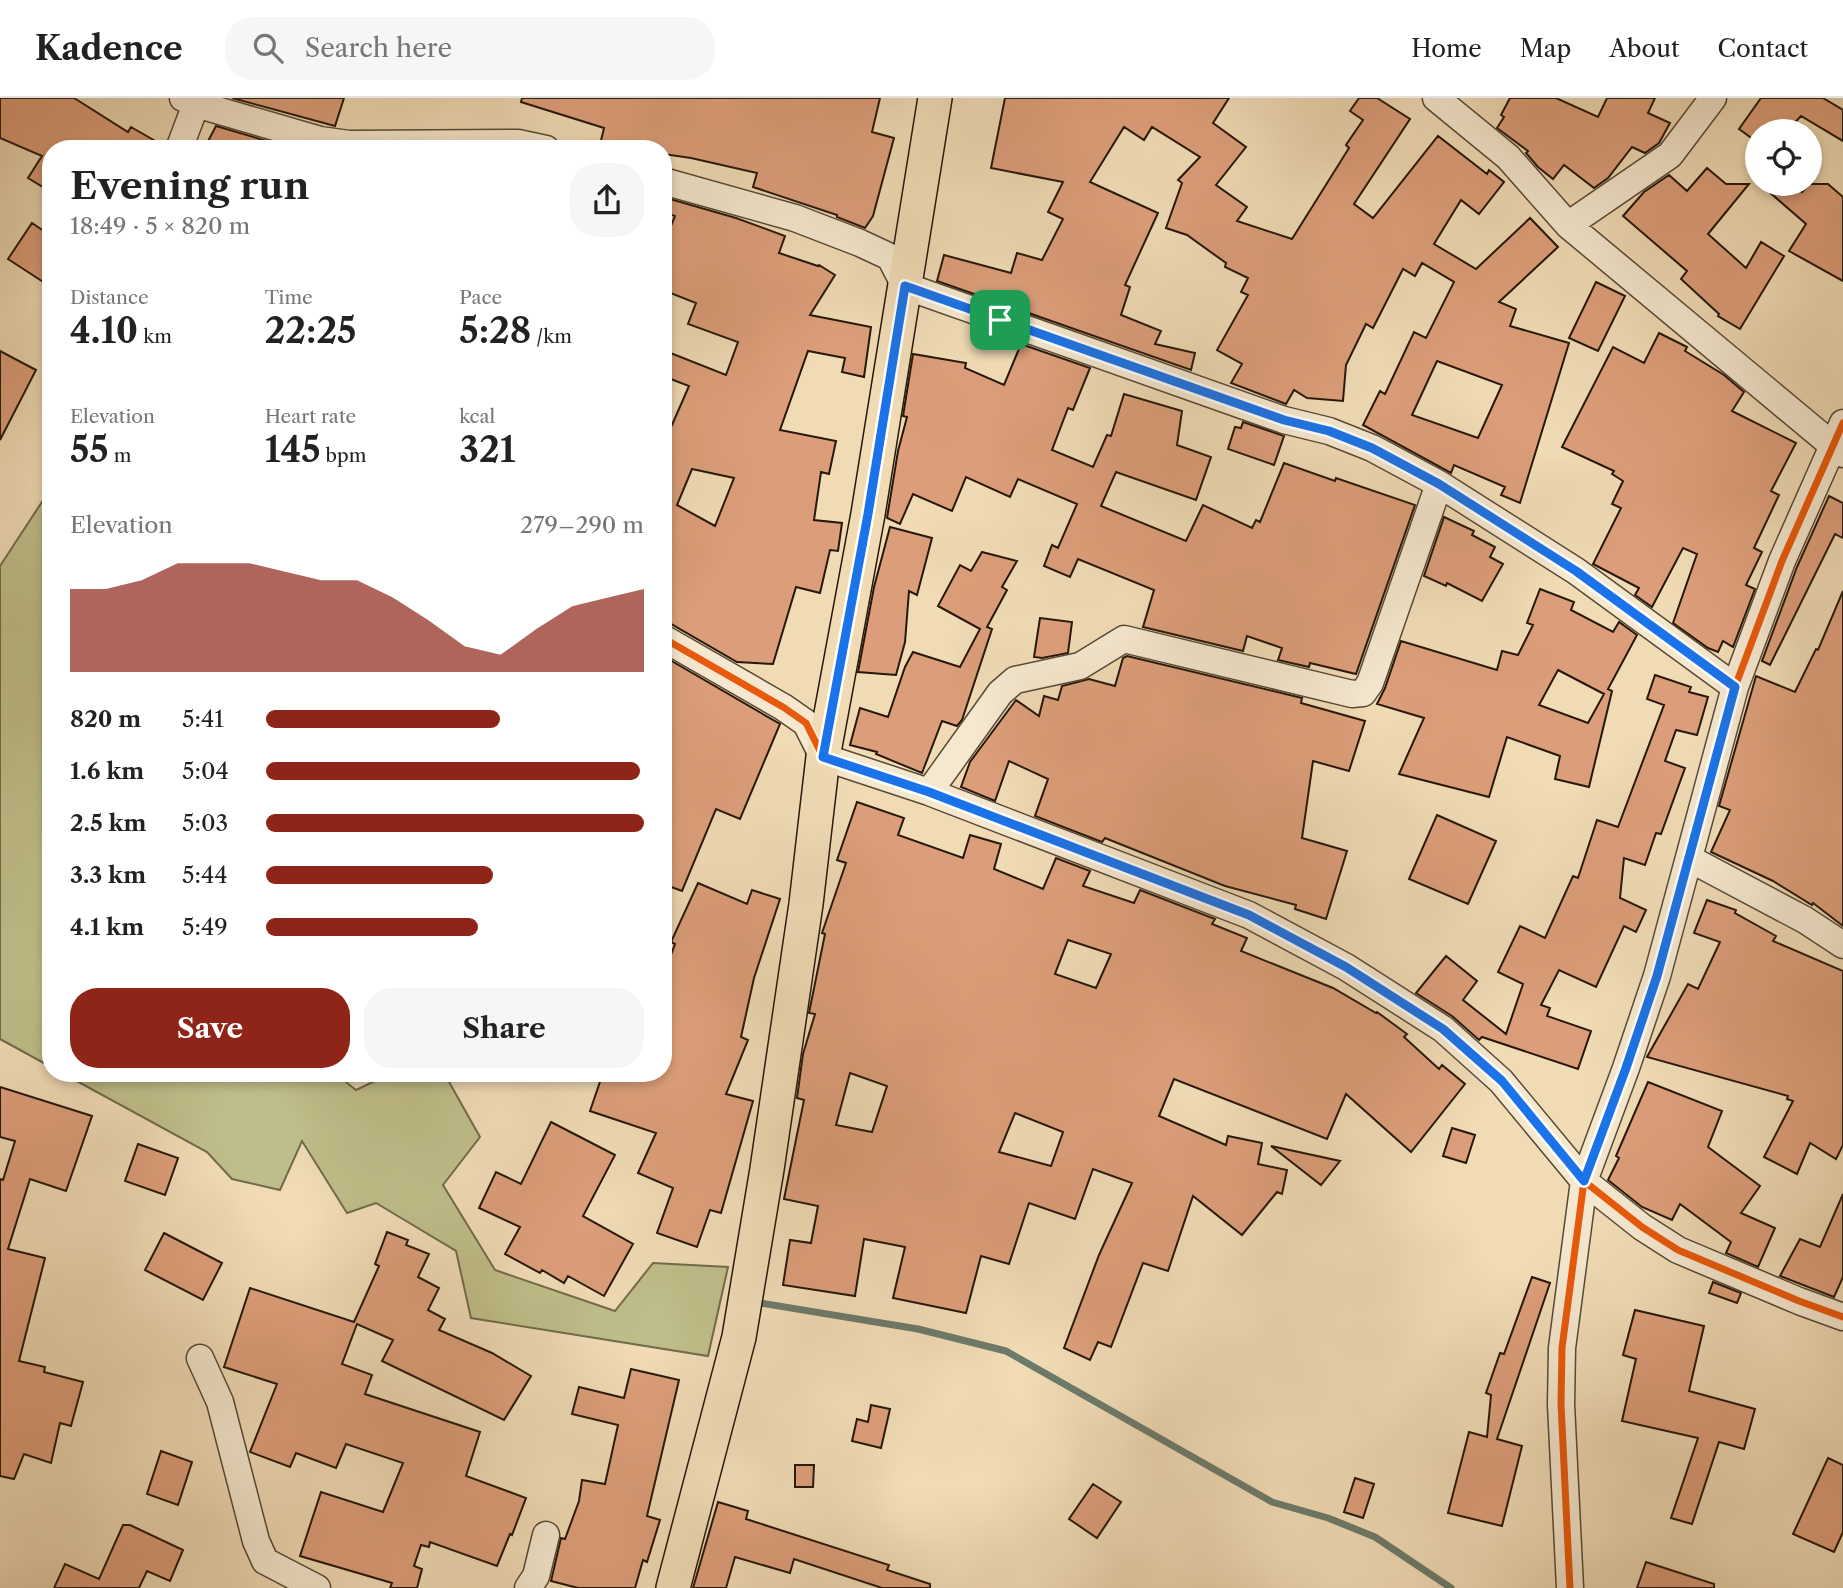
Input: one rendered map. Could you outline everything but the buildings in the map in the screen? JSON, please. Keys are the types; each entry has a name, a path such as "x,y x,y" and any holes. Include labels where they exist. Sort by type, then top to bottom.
{"main road":[{"path":"673,1588 738,1337 767,1169 806,904 823,757 868,514 935,98"}],"street":[{"path":"1436,98 1508,157 1568,225 1840,440 1782,561 1735,687 1690,859 1644,1015 1584,1181 1562,1348 1561,1404 1570,1588"},
{"path":"1568,225 1670,155 1713,98"},
{"path":"180,140 189,101 320,140"},
{"path":"672,184 795,218 860,243 890,257 905,286 1284,420 1329,431 1372,448 1439,484 1576,571 1735,687"},
{"path":"929,792 1000,694 1015,680 1080,666 1124,639 1352,694 1363,693 1370,683 1439,484"},
{"path":"672,643 806,723 823,757 929,792 1249,915 1346,967 1443,1029 1502,1081 1584,1181 1642,1227 1678,1250 1843,1317"},
{"path":"1690,859 1805,920 1843,945"},
{"path":"200,1358 220,1402 256,1541 265,1561 317,1588"},
{"path":"528,1588 536,1576 546,1535"}],"shaded area":[{"path":"42,502 42,1062 0,1039 0,566"},
{"path":"79,1082 346,1082 356,1090 373,1082 449,1082 480,1137 443,1185 495,1270 615,1311 653,1263 728,1267 708,1356 471,1318 456,1251 376,1203 347,1213 302,1141 280,1190 232,1179 207,1152"}],"waterway":[{"path":"754,1302 918,1329 1006,1351 1272,1502 1328,1518 1375,1537 1451,1588"}],"cycle path":[{"path":"1570,1588 1561,1404 1562,1348 1584,1181 1657,976 1735,687 1782,561 1843,423"},
{"path":"672,643 806,723 823,757 929,792 1249,915 1346,967 1443,1029 1501,1081 1584,1181 1642,1227 1678,1250 1843,1317"}],"route":[{"path":"905,286 1000,320 1284,420 1329,431 1372,448 1439,484 1576,571 1735,687 1657,976 1584,1181 1502,1081 1443,1029 1346,967 1249,915 929,792 823,757 868,514 905,286"}]}
